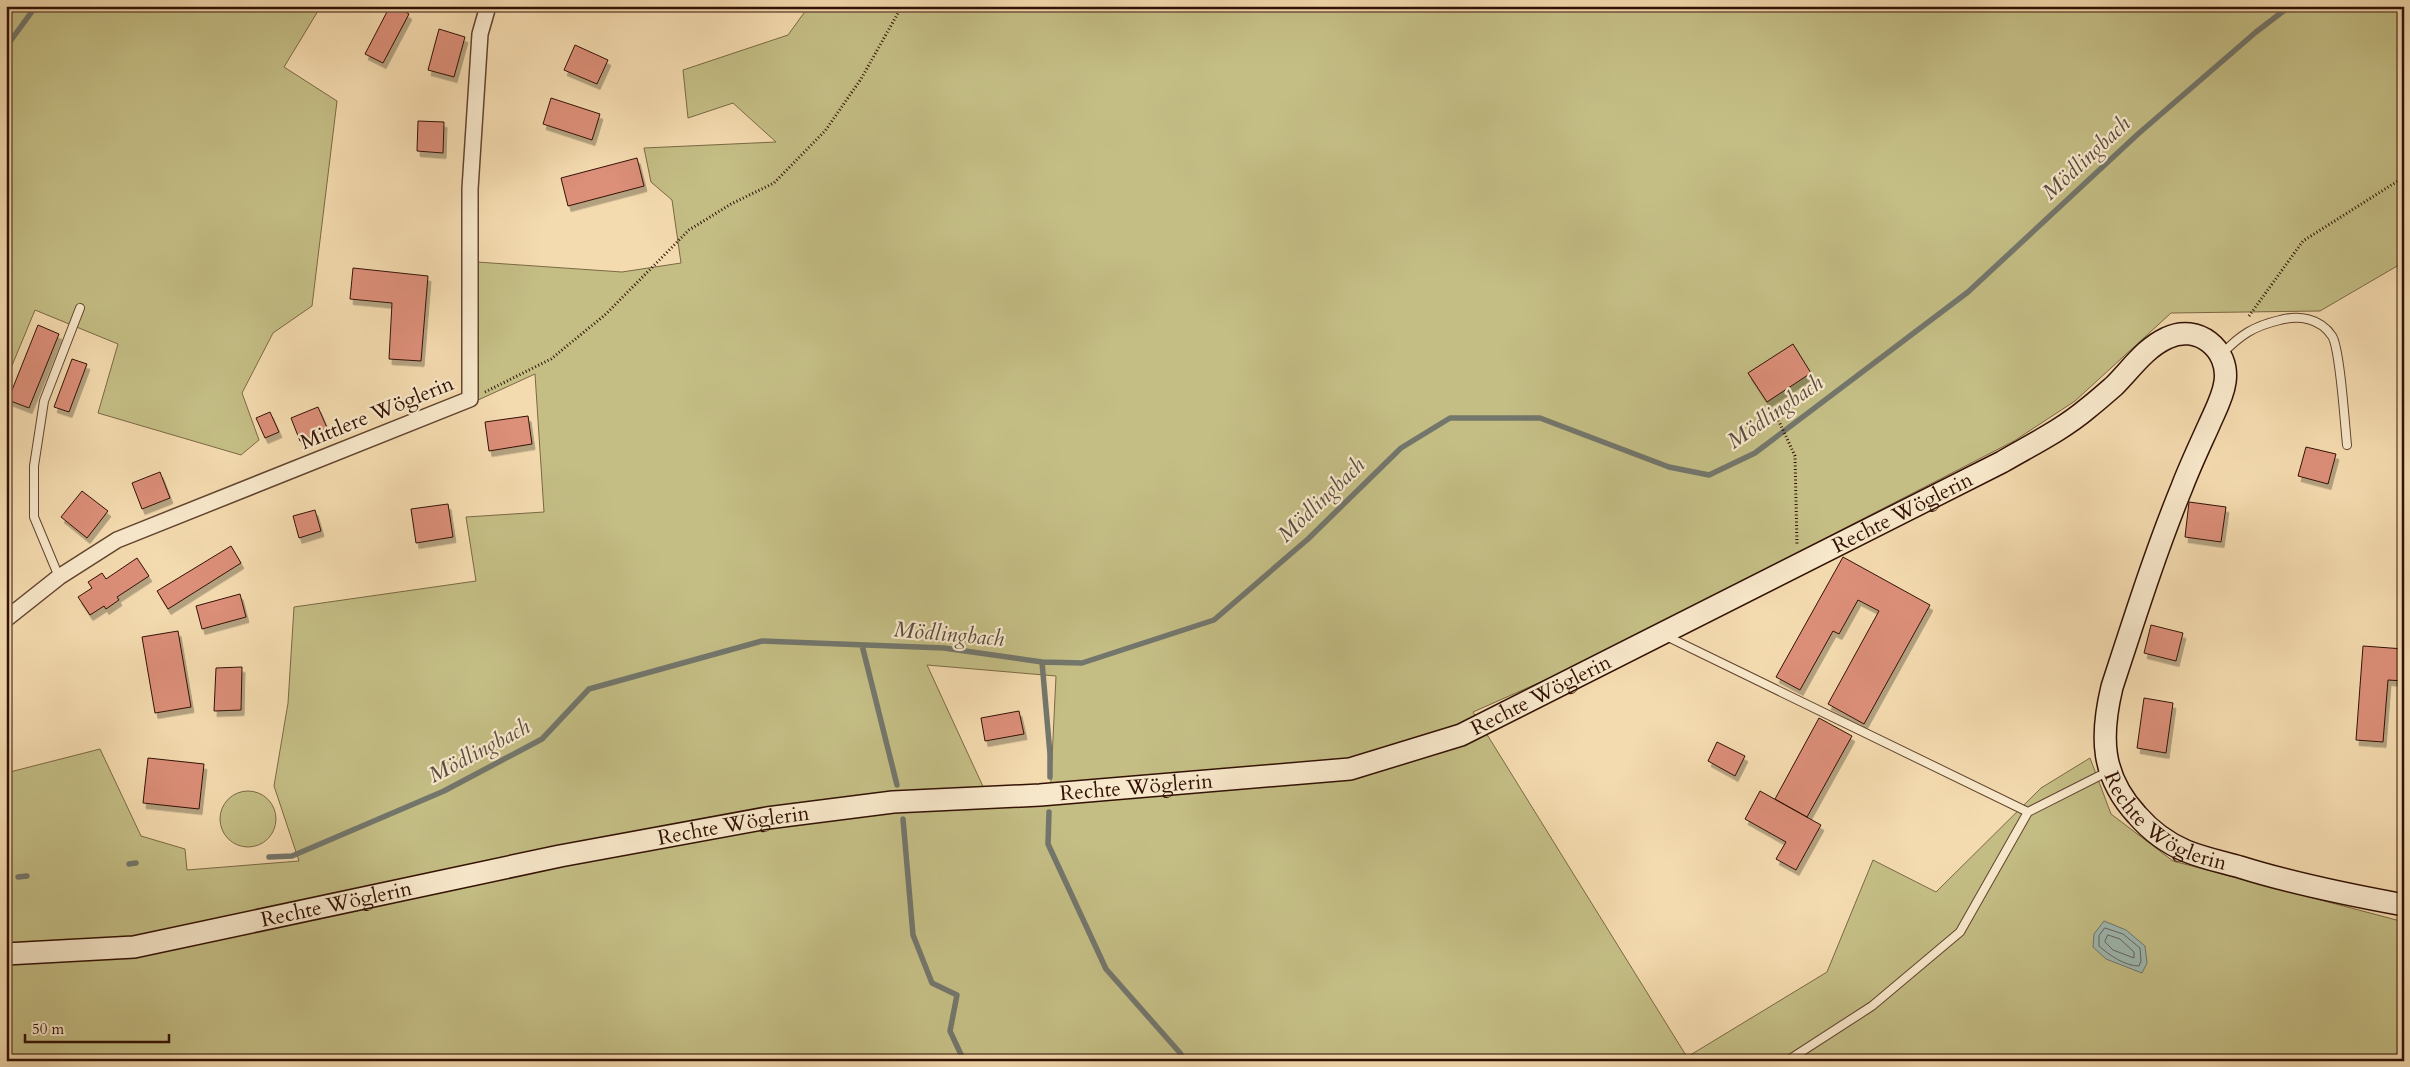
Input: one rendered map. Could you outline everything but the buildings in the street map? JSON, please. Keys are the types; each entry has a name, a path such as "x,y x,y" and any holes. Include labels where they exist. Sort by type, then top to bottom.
{"main road":[{"name":"Rechte Wöglerin","path":"6,954 134,947 560,856 767,818 893,802 1040,795 1350,769 1461,735 2002,462 2054,432 2086,410 2151,348 2167,337 2181,333 2194,334 2204,338 2221,355 2226,381 2222,397 2182,488 2112,687 2106,712 2104,735 2109,771 2121,794 2146,826 2186,851 2261,874 2331,891 2404,905"}],"street":[{"name":"Mittlere Wöglerin","path":"6,619 59,577 117,540 470,399 470,188 480,34 488,6"}],"lane":[{"path":"59,577 34,518 34,466 44,401 80,308"},
{"path":"2221,355 2239,336 2265,324 2290,317 2307,318 2321,326 2332,336 2337,354 2347,446"},
{"path":"1660,633 2028,812"},
{"path":"1787,1061 1872,1006 1960,932 2028,812 2109,771"}],"path":[{"path":"470,399 550,359 606,314 689,230 731,204 774,183 824,131 861,79 902,6"},
{"path":"2239,336 2259,299 2303,241 2404,177"},
{"path":"1776,417 1795,456 1798,565"}],"shaded area":[{"path":"6,6 321,6 284,67 337,101 312,306 273,333 242,393 259,440 241,455 98,413 118,344 35,310 6,380"},
{"path":"809,6 2404,6 2404,262 2320,311 2171,313 2075,401 2014,441 1579,665 1473,712 1687,1057 1827,972 1873,860 1936,892 2041,788 2090,758 2111,814 2173,861 2404,922 2404,1061 6,1061 6,773 100,749 141,836 185,849 187,870 299,861 274,786 288,703 294,607 476,581 466,517 544,512 535,374 476,401 477,262 622,272 681,263 672,200 651,182 644,148 776,142 733,103 688,118 683,70 788,35","holes":["927,665 1056,676 1050,801 992,806"]},
{"path":"248,791 263,796 271,804 276,819 271,834 263,842 248,847 233,842 225,834 220,819 225,804 233,796"}],"water":[{"path":"2104,921 2126,930 2145,946 2147,963 2142,973 2106,959 2093,947 2094,934"}],"waterway":[{"path":"6,47 36,6"},
{"name":"Mödlingbach","path":"269,857 292,856 444,791 542,739 589,689 762,641 944,648 1042,662 1082,663 1214,620 1308,539 1401,448 1450,418 1540,418 1669,467 1709,475 1755,453 1968,292 2138,134 2256,32 2290,6"},
{"path":"862,645 897,785"},
{"path":"1042,662 1050,754 1050,777"},
{"path":"1049,812 1048,844 1106,969 1181,1054 1183,1061"},
{"path":"903,819 913,935 932,983 957,995 950,1031 964,1061"},
{"name":"Mödlingbach","path":"129,864 136,863"},
{"name":"Mödlingbach","path":"18,877 27,876"}]}
